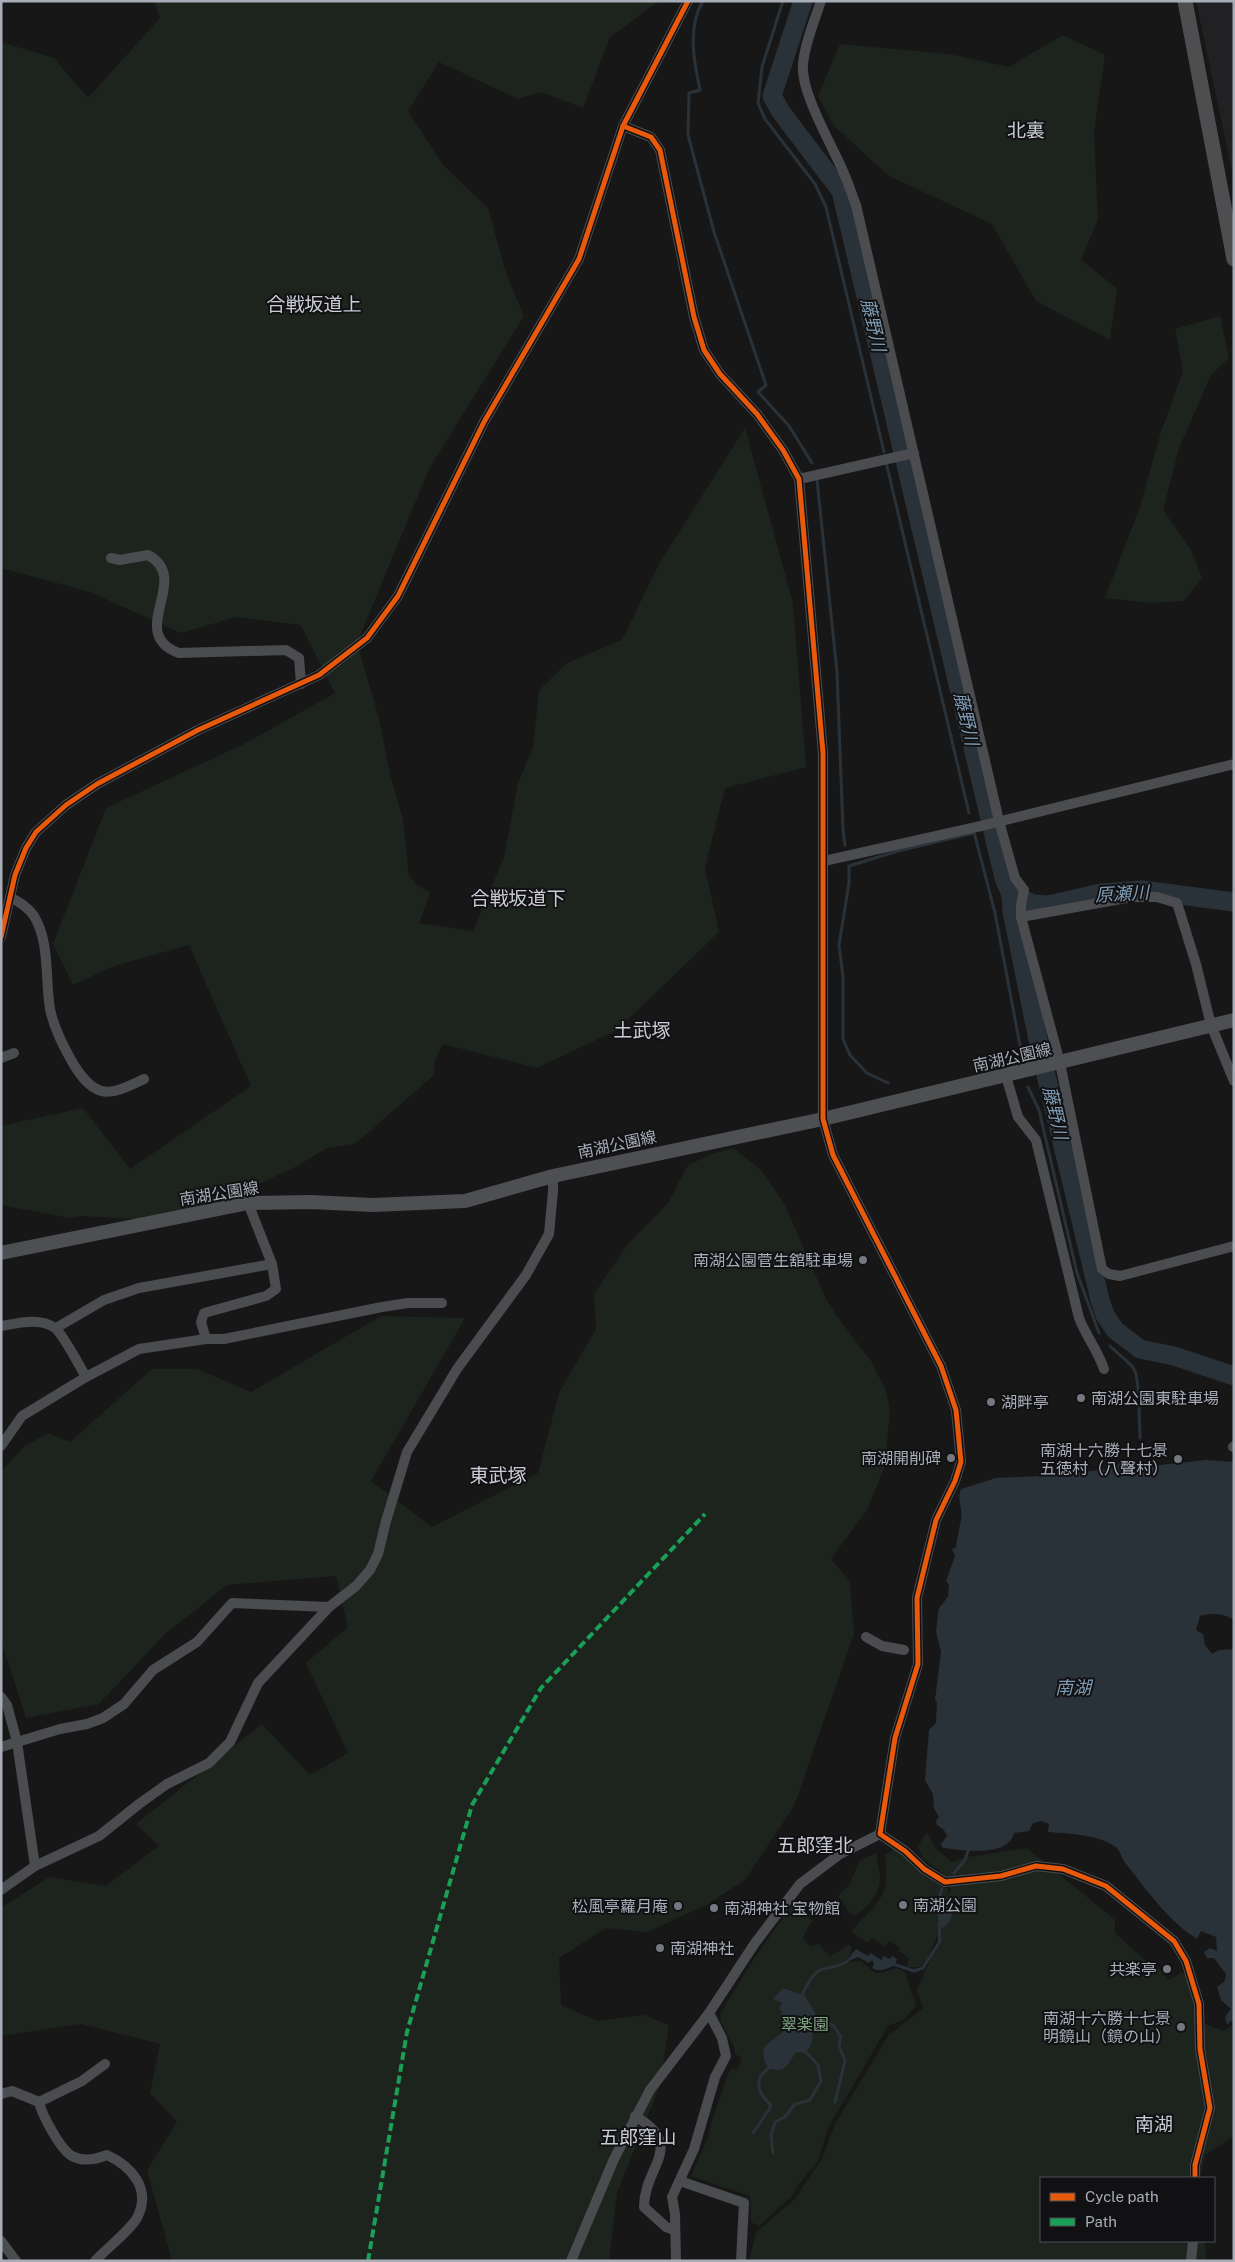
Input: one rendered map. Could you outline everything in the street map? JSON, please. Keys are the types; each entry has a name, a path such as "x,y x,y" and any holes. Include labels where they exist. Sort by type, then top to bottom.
{"highway":[{"path":"1185,1 1234,259"}],"main road":[{"name":"南湖公園線","path":"1,1253 248,1203 310,1202 373,1205 465,1201 552,1176 823,1119 1033,1070 1234,1020"}],"street":[{"path":"1,937 15,876 26,848 36,832 66,805 97,784 198,730 319,675 367,638 398,596 484,422 579,259 623,126 688,1"},
{"path":"821,1 806,49 802,66 803,76 808,95 846,177 856,205 999,821 1015,878 1022,886 1025,894 1021,905 1021,917 1060,1063 1102,1268 1109,1274 1120,1276 1234,1246"},
{"path":"623,126 651,137 660,150 694,317 704,350 720,374 757,414 783,450 799,479 823,754 823,1119 833,1155 941,1366 956,1410 961,1462 955,1481 936,1520 917,1598 918,1664 896,1738 880,1834"},
{"path":"799,479 914,453"},
{"path":"111,558 120,560 148,555 160,563 164,571 163,591 157,626 158,637 166,648 179,654 286,650 299,658 301,684"},
{"path":"824,862 1234,764"},
{"path":"1021,917 1132,897 1157,897 1177,903 1196,964 1211,1025 1234,1081"},
{"path":"10,898 25,906 38,924 43,941 50,1010 57,1032 81,1076 94,1089 101,1092 119,1090 144,1079"},
{"path":"1,1058 14,1053"},
{"path":"1006,1076 1018,1117 1036,1140 1079,1318 1083,1330 1100,1358 1104,1370"},
{"path":"1,1890 35,1866 99,1836 167,1784 209,1763 230,1742 258,1683 328,1607 356,1586 370,1570 378,1554 386,1521 408,1452 457,1369 526,1275 549,1234 553,1191 552,1176"},
{"path":"206,1339 201,1322 204,1313 266,1296 276,1289 272,1264 248,1203"},
{"path":"56,1328 104,1300 139,1288 272,1264"},
{"path":"1,1446 22,1416 86,1377 139,1349 206,1339 224,1340 391,1306 442,1303"},
{"path":"1,1326 31,1322 46,1324 56,1328 86,1377"},
{"path":"1,1747 60,1729 87,1724 124,1704 153,1670 197,1642 232,1603 328,1607"},
{"path":"866,1637 882,1646 904,1650"},
{"path":"1,1697 7,1705 17,1742 35,1866"},
{"path":"571,2261 605,2185 614,2159 650,2090 709,2014 755,1943 800,1884 840,1854 880,1834"},
{"path":"880,1834 905,1851 924,1869 945,1882 1002,1876 1036,1866 1063,1870 1106,1886 1174,1941 1186,1961 1199,2004 1200,2049 1210,2108 1195,2165 1195,2177"},
{"path":"676,2261 675,2214 672,2197 694,2149 715,2077 726,2056 722,2038 709,2014"},
{"path":"1,2094 12,2091 39,2102 82,2081 105,2064"},
{"path":"39,2102 58,2140 72,2156 94,2160 107,2155 120,2161 138,2180 143,2193 138,2218 94,2261"},
{"path":"635,2116 650,2125 659,2135 662,2148 644,2192 644,2207 666,2227 674,2230"},
{"path":"680,2181 744,2203 741,2261"},
{"path":"1,2241 16,2261"},
{"path":"1191,2261 1193,2242"}],"shaded area":[{"path":"1196,1 1234,1 1234,181"}],"green space":[{"path":"154,1 659,1 610,37 583,108 541,92 518,99 439,62 408,111 443,165 488,208 506,273 524,316 429,469 357,643 378,715 391,778 403,819 409,876 417,885 430,892 419,923 473,931 504,857 518,783 533,747 539,690 567,663 622,640 659,564 745,428 793,603 806,767 725,788 705,868 719,932 617,1030 537,1068 443,1044 435,1060 434,1075 355,1144 327,1148 297,1166 201,1212 168,1221 81,1216 70,1218 1,1205 1,1126 83,1108 130,1169 251,1086 189,945 114,966 73,985 53,944 106,808 244,744 335,693 301,625 236,617 181,633 90,592 1,568 1,42 54,58 88,98 160,18"},
{"path":"1063,35 1105,55 1094,132 1098,219 1081,260 1117,288 1110,340 1036,301 992,224 889,176 834,126 818,96 840,44 949,54 1009,67"},
{"path":"1220,316 1229,358 1211,375 1179,448 1163,510 1191,550 1202,578 1184,601 1150,603 1105,598 1140,507 1160,435 1183,371 1175,329"},
{"path":"734,1148 762,1171 785,1205 825,1297 836,1315 871,1361 886,1391 890,1410 885,1466 867,1510 831,1559 850,1581 854,1634 794,1806 745,1880 706,1905 647,1932 606,1928 559,1958 561,2005 597,2021 644,2015 669,2025 660,2085 617,2193 609,2261 172,2261 147,2170 177,2122 150,2093 160,2044 81,2024 1,2036 1,1908 49,1877 106,1886 159,1846 136,1824 262,1724 310,1775 348,1753 306,1663 348,1627 336,1576 227,1585 166,1633 99,1704 26,1718 1,1640 1,1471 25,1446 48,1433 70,1442 152,1369 197,1369 251,1392 381,1316 465,1318 371,1481 432,1527 538,1473 559,1393 596,1329 594,1294 628,1244 668,1203 688,1165 712,1154"},
{"path":"927,1832 935,1848 952,1862 967,1857 1027,1848 1115,1920 1115,1933 1147,1962 1155,1964 1169,1980 1182,1972 1191,1984 1196,2021 1224,2031 1234,2024 1234,2136 1205,2155 1200,2177 1040,2177 1040,2242 1205,2242 1206,2261 749,2261 756,2232 796,2198 823,2156 835,2124 888,2036 923,2008 917,1990 938,1942 937,1936 926,1963 920,1967 907,1967 909,1958 890,1941 885,1946 872,1938 868,1943 851,1932 881,1897 886,1882 885,1855 896,1848 935,1882 948,1889 947,1896 951,1890 940,1870 923,1859 918,1846"},
{"path":"877,1853 880,1882 876,1893 865,1908 856,1915 851,1914 838,1896 850,1884 859,1861"},
{"name":"翠楽園","path":"794,1902 813,1921 803,1938 810,1947 819,1944 830,1957 849,1944 852,1948 847,1962 861,1961 875,1973 882,1973 896,1968 905,1972 916,2006 903,2020 888,2026 828,2128 818,2161 791,2197 759,2226 751,2222 750,2196 691,2176 707,2140 730,2069 737,2070 742,2058 734,2053 735,2049 721,2022 720,2014 753,1960"}],"water":[{"name":"南湖","path":"1206,1460 1234,1462 1234,1620 1217,1614 1200,1616 1196,1630 1203,1634 1205,1645 1212,1654 1219,1650 1234,1649 1234,2023 1231,2021 1227,2025 1225,2017 1231,2009 1221,2000 1217,1987 1225,1981 1226,1974 1214,1958 1207,1958 1204,1952 1210,1948 1217,1951 1216,1937 1201,1931 1197,1939 1176,1923 1142,1884 1116,1847 1101,1839 1092,1837 1048,1832 1049,1824 1041,1821 1033,1823 1029,1831 1014,1833 1010,1841 994,1849 972,1851 943,1848 941,1844 947,1836 944,1830 937,1825 936,1821 939,1817 934,1808 933,1794 925,1780 929,1730 936,1723 937,1702 935,1700 941,1652 936,1632 938,1613 939,1608 948,1597 949,1584 946,1581 955,1556 952,1549 956,1548 962,1516 959,1498 961,1489 996,1478 1043,1476 1116,1468 1119,1463 1127,1461 1131,1466 1141,1467"},
{"path":"946,1904 952,1907 952,1913 948,1924 943,1928 939,1926 937,1913 940,1906"},
{"path":"856,1949 868,1956 871,1953 881,1960 884,1956 890,1959 892,1956 897,1959 895,1965 884,1970 878,1970 872,1968 874,1964 872,1960 869,1963 858,1957 851,1960 850,1956"},
{"path":"783,1988 805,1996 818,2018 825,2022 814,2028 811,2045 805,2053 796,2052 786,2067 774,2070 768,2068 763,2054 766,2046 785,2030 785,2024 780,2019 782,2012 779,2009 782,2003 773,1999"}],"waterway":[{"path":"703,1 698,11 693,33 694,56 700,90 689,93 688,135 714,232 766,385 758,392 789,426 812,463"},
{"path":"783,1 762,67 758,103 765,119 815,184 826,207 884,452"},
{"name":"藤野川","path":"803,1 772,96 781,112 841,191 1004,878 1011,895 1012,911 1040,1050 1100,1300 1105,1315 1115,1330 1140,1349 1174,1356 1234,1376"},
{"path":"886,462 969,813"},
{"path":"817,480 837,672 845,845"},
{"path":"974,832 995,913 1022,1056"},
{"path":"888,1083 867,1073 850,1055 843,1039 843,977 839,945 849,883 849,866 898,851 974,833"},
{"name":"原瀬川","path":"1011,895 1034,904 1048,905 1101,893 1142,890 1234,902"},
{"path":"1028,1087 1039,1110 1077,1273 1099,1333"},
{"path":"1110,1346 1133,1368 1137,1379 1139,1400"},
{"path":"1139,1408 1140,1438"},
{"path":"954,1873 965,1860 968,1851"},
{"path":"942,1889 940,1894 942,1907"},
{"path":"893,1964 914,1971 923,1968 940,1941 939,1923"},
{"path":"801,1998 809,1980 814,1974 825,1968 842,1965 852,1957"},
{"path":"821,2022 833,2025 841,2037 839,2046 845,2061 835,2102"},
{"path":"773,2153 771,2136 775,2122 785,2117 795,2104 810,2100 821,2081 818,2065 803,2049"},
{"path":"753,2133 770,2108 770,2104 760,2089 759,2082 761,2076 771,2065"}],"marked path":[{"path":"368,2261 407,2032 472,1805 541,1688 705,1514"}],"cycle path":[{"path":"1,937 15,875 26,848 36,832 66,805 97,784 198,730 319,675 367,638 398,596 484,422 579,259 623,126 688,1"},
{"path":"623,126 651,137 660,150 694,317 704,350 720,374 757,414 783,450 799,479 823,753 823,1119 833,1155 941,1366 956,1410 961,1462 955,1481 936,1520 917,1598 918,1664 895,1738 880,1834 905,1851 924,1869 945,1882 1001,1876 1036,1866 1063,1869 1106,1886 1174,1941 1186,1961 1199,2004 1200,2049 1210,2108 1195,2165 1195,2177"}],"place":[{"name":"南湖公園菅生舘駐車場","path":"863,1260"},
{"name":"南湖公園東駐車場","path":"1081,1398"},
{"name":"湖畔亭","path":"991,1402"},
{"name":"南湖開削碑","path":"951,1458"},
{"name":"南湖十六勝十七景 五徳村（八聲村）","path":"1178,1459"},
{"name":"南湖公園","path":"903,1905"},
{"name":"松風亭蘿月庵","path":"678,1906"},
{"name":"南湖神社 宝物館","path":"714,1908"},
{"name":"南湖神社","path":"660,1948"},
{"name":"共楽亭","path":"1167,1969"},
{"name":"南湖十六勝十七景 明鏡山（鏡の山）","path":"1181,2027"}],"district":[{"name":"北裏","path":"1026,130"},
{"name":"合戦坂道上","path":"314,304"},
{"name":"合戦坂道下","path":"518,898"},
{"name":"土武塚","path":"642,1030"},
{"name":"東武塚","path":"498,1475"},
{"name":"五郎窪北","path":"815,1845"},
{"name":"南湖","path":"1154,2124"},
{"name":"五郎窪山","path":"638,2137"}]}
